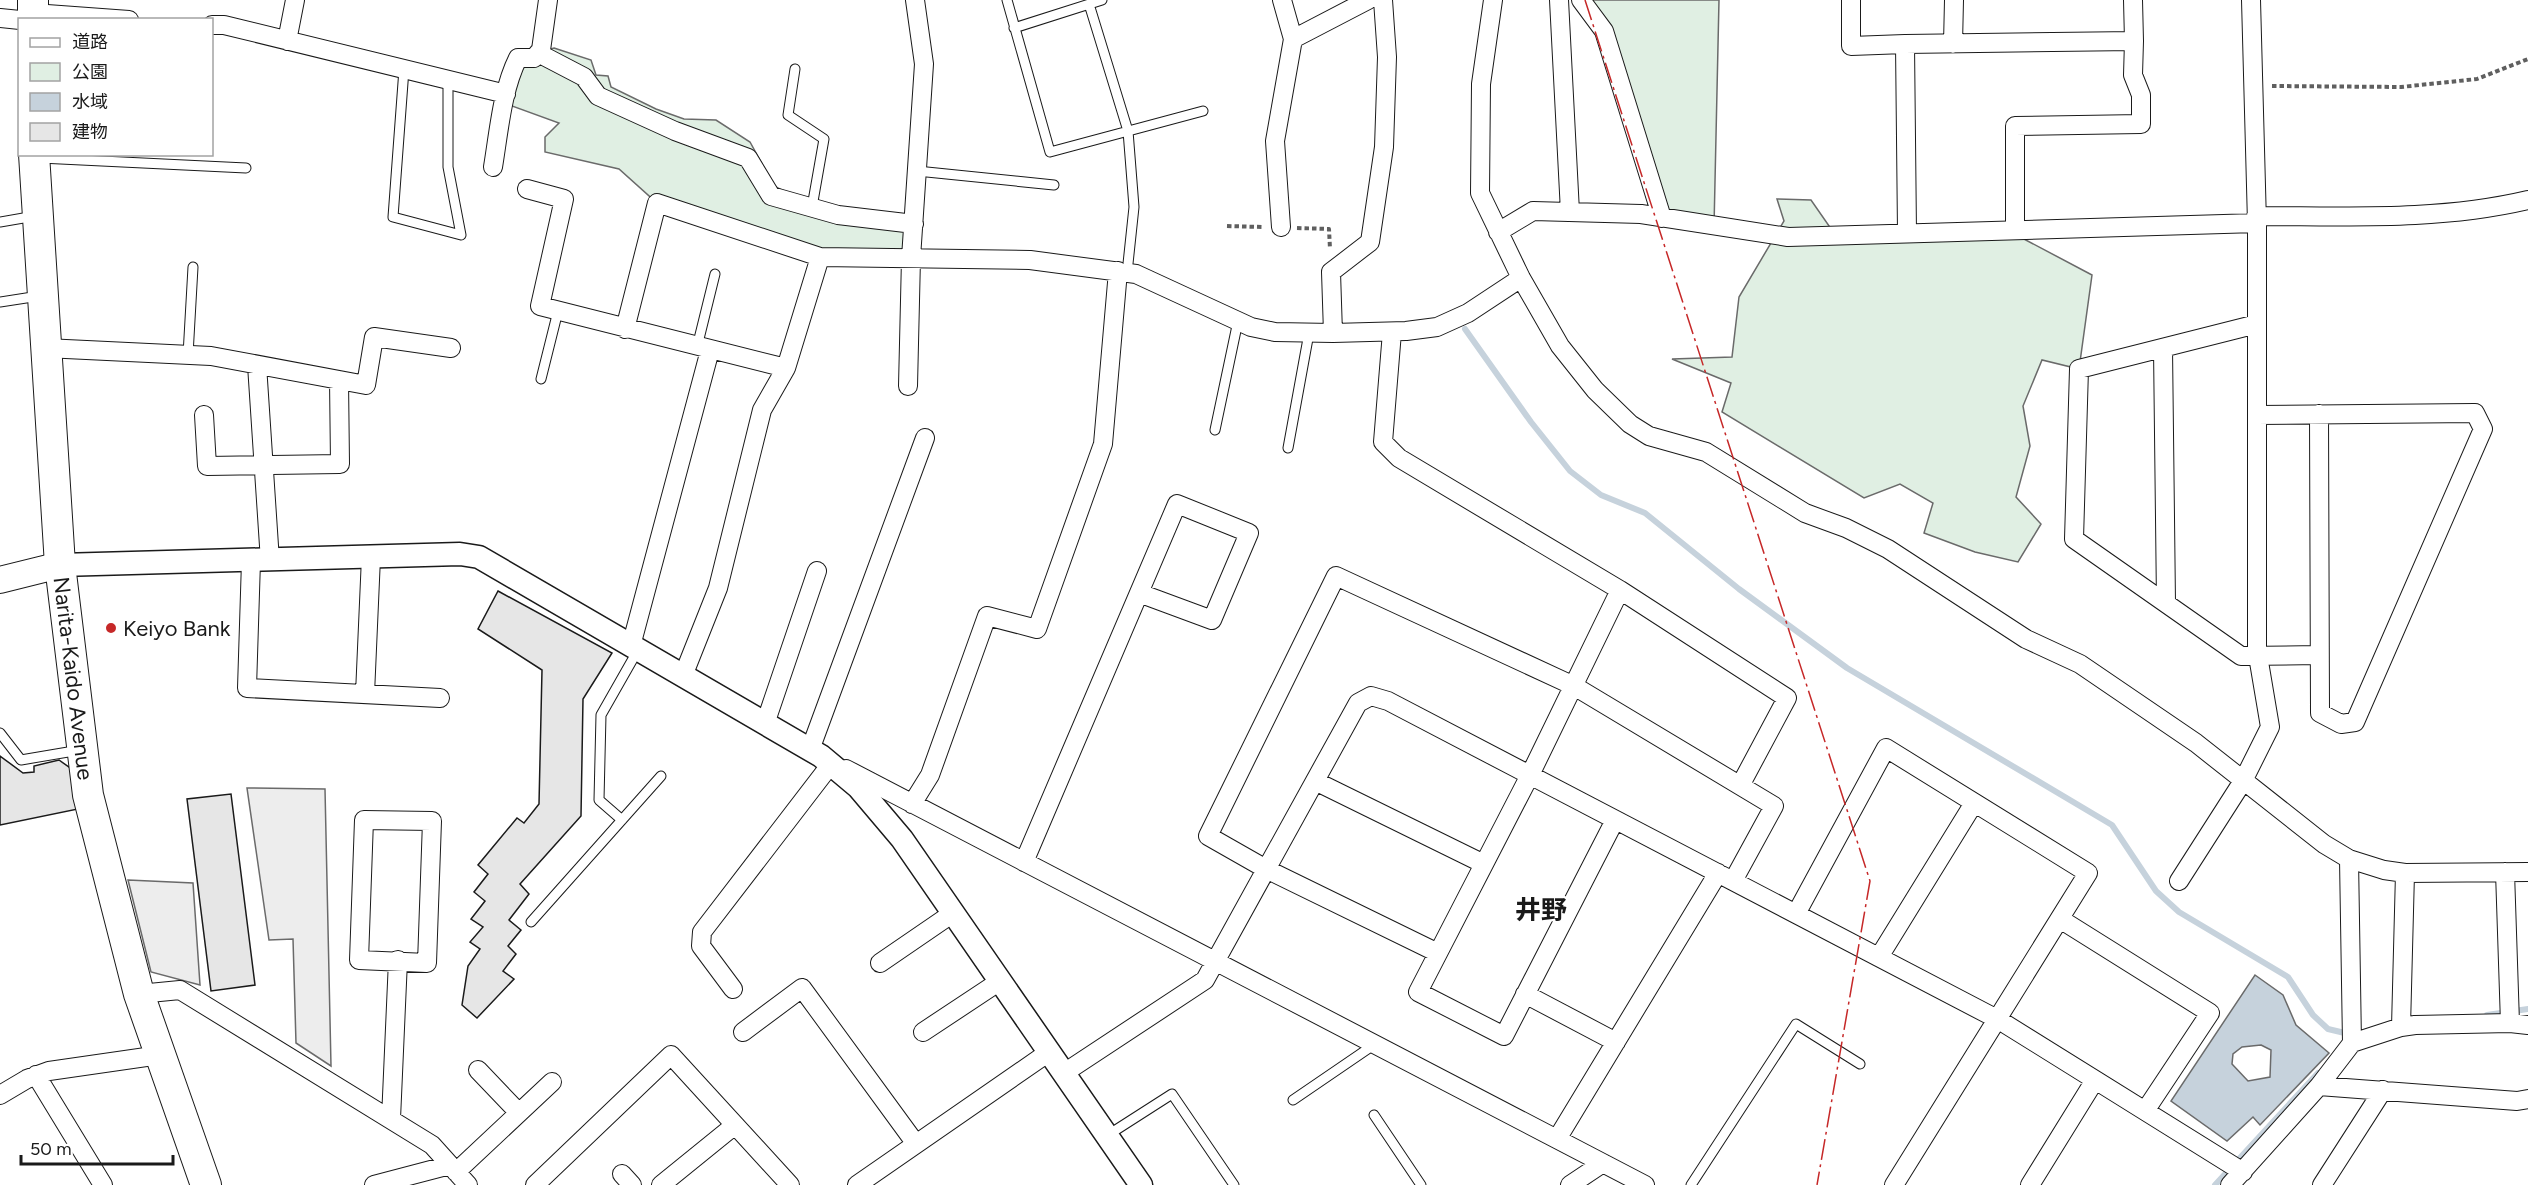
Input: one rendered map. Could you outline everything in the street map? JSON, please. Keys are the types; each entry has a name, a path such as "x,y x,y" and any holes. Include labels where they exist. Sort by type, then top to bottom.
{"highway":[{"name":"Narita-Kaido Avenue","path":"34,156 60,565 88,795 140,994 206,1185"}],"main road":[{"path":"0,580 60,565"}],"street":[{"path":"287,41 295,0"},
{"path":"493,167 506,94 518,58 534,58 541,50 548,0"},
{"path":"908,386 911,258 924,64 915,0"},
{"path":"1281,227 1275,141 1293,39 1282,0"},
{"path":"1293,39 1368,0"},
{"path":"1333,333 1331,272 1370,242 1384,147 1387,57 1383,0"},
{"path":"1493,0 1481,84 1480,193 1521,278 1560,346 1595,390 1630,424 1649,436 1706,452 1805,513 1846,528 1888,549 2026,639 2080,664 2196,743 2324,844 2349,859 2384,870 2405,873 2528,872"},
{"path":"1559,0 1570,212"},
{"path":"1581,0 1604,31 1662,218"},
{"path":"1851,0 1851,46 2133,41"},
{"path":"1953,44 1954,0"},
{"path":"2015,230 2015,126 2141,124 2141,95 2133,75 2133,0"},
{"path":"2179,881 2243,780 2270,727 2258,656 2257,324 2252,0"},
{"path":"0,18 30,13 101,18"},
{"path":"213,25 224,25 506,94"},
{"path":"1905,44 1907,233"},
{"path":"538,53 584,77 598,96 675,131 748,158 771,196 838,215 914,224"},
{"path":"527,189 564,199 540,306 786,368"},
{"path":"1498,232 1533,211 1641,214 1788,237 2256,220 2419,217 2489,209 2528,200"},
{"path":"625,329 657,203 820,258 1030,260 1136,274 1251,327 1275,332 1392,332 1437,327 1468,313 1521,278"},
{"path":"682,676 718,588 762,410 786,368 820,258"},
{"path":"912,804 930,775 987,616 1037,628 1103,444 1122,272"},
{"path":"2257,324 2079,369 2074,539 2241,656 2319,655"},
{"path":"1392,332 1383,442 1399,458 1620,590 1787,698 1741,784"},
{"path":"45,348 211,356 366,385 374,337 451,348"},
{"path":"635,648 704,348"},
{"path":"2163,348 2166,603"},
{"path":"257,365 264,465 261,561 247,688 440,698"},
{"path":"204,415 207,466 340,464 339,380"},
{"path":"2257,414 2475,412 2483,429 2355,722 2342,724 2320,713 2319,414"},
{"path":"733,988 701,946 702,932 820,757 925,438"},
{"path":"1024,862 1177,504 1249,533 1212,620 1139,593"},
{"path":"60,565 460,554 479,557 820,757 1645,1185"},
{"path":"365,694 371,557"},
{"path":"765,724 817,571"},
{"path":"1438,953 1266,869 1208,836 1336,576 1574,686 1741,784 1774,806 1616,1042 1557,1139"},
{"path":"1616,820 1504,1036 1418,992 1530,775 1620,590"},
{"path":"1064,1073 1204,980 1358,703 1371,696 1389,701 1999,1020 2145,1111 2237,1178 2319,1086 2352,1043 2401,1027 2519,1024 2505,872"},
{"path":"1796,914 1886,748 2088,873 1999,1020 1894,1185"},
{"path":"820,757 858,787 902,839 1141,1185"},
{"path":"1315,781 1484,864"},
{"path":"1879,957 1974,803"},
{"path":"364,820 432,821 427,963 398,960 359,960 364,820"},
{"path":"2349,859 2352,1043"},
{"path":"2401,1027 2405,873"},
{"path":"880,963 953,913"},
{"path":"2060,919 2210,1013 2145,1111"},
{"path":"391,1119 398,960"},
{"path":"923,1032 1000,981"},
{"path":"743,1032 802,988 916,1144"},
{"path":"140,994 180,990 432,1144 458,1174"},
{"path":"1526,994 1616,1042"},
{"path":"857,1185 1049,1052"},
{"path":"0,1095 49,1071 160,1055"},
{"path":"535,1185 671,1055 790,1185"},
{"path":"478,1070 519,1113"},
{"path":"36,1076 103,1185"},
{"path":"2030,1185 2095,1080"},
{"path":"374,1185 458,1174 552,1082"},
{"path":"2319,1086 2517,1101 2528,1099"},
{"path":"2322,1185 2383,1090"},
{"path":"661,1185 735,1125"},
{"path":"1570,1185 1604,1163"}],"lane":[{"path":"1006,0 1050,152 1203,111"},
{"path":"1014,28 1101,0"},
{"path":"1089,4 1128,131 1134,207 1122,272"},
{"path":"404,69 393,217 461,235 448,167 448,80"},
{"path":"795,69 788,115 824,139 812,207"},
{"path":"34,156 246,168"},
{"path":"917,171 1054,185"},
{"path":"0,222 37,216"},
{"path":"188,355 193,267"},
{"path":"704,348 715,274"},
{"path":"0,302 42,295"},
{"path":"541,379 558,311"},
{"path":"1215,430 1238,321"},
{"path":"1288,448 1309,333"},
{"path":"622,820 599,800 601,715 635,648"},
{"path":"0,733 21,759 82,750"},
{"path":"531,922 661,776"},
{"path":"1691,1185 1796,1024 1860,1064"},
{"path":"1293,1100 1375,1044"},
{"path":"1107,1135 1172,1094 1234,1185"},
{"path":"1374,1115 1421,1185"}],"path":[{"path":"2253,86 2401,87 2434,84 2478,79 2528,59"}],"green space":[{"path":"1581,0 1719,0 1714,227 1662,218 1604,31"},
{"path":"554,48 591,60 596,75 608,76 611,87 656,109 684,119 716,120 750,142 774,186 821,210 914,224 911,258 820,257 657,203 619,169 545,152 545,137 559,123 504,103 518,58"},
{"path":"1777,199 1811,200 1836,236 2007,230 2092,275 2079,369 2042,360 2023,406 2030,446 2016,497 2041,524 2018,562 1975,552 1924,533 1933,503 1900,484 1864,498 1722,412 1731,383 1672,359 1732,357 1739,297 1784,221"}],"shaded area":[{"path":"247,788 325,789 331,1066 296,1043 293,939 269,940"},
{"path":"128,880 193,883 200,985 151,972"}],"water":[{"path":"2255,975 2283,995 2296,1025 2329,1053 2260,1125 2253,1117 2227,1141 2171,1101","holes":["2261,1045 2271,1050 2270,1077 2248,1081 2232,1064 2233,1054 2242,1047"]}],"building":[{"path":"498,591 612,653 583,699 581,816 520,884 529,894 509,920 521,930 508,946 516,954 503,971 514,979 477,1018 462,1005 468,966 480,949 470,942 483,927 471,919 485,901 474,892 488,874 478,865 517,818 524,823 539,804 542,670 478,629"},
{"path":"0,756 23,773 34,772 34,766 59,760 73,770 78,809 0,825"},
{"path":"231,794 255,985 211,991 187,799"}],"waterway":[{"path":"1465,329 1531,422 1570,471 1601,495 1645,513 1739,589 1847,668 2112,825 2156,891 2179,912 2288,977 2313,1015 2328,1029 2349,1034"},
{"path":"2487,1015 2528,1009"},
{"path":"2215,1185 2318,1073"}],"power":[{"path":"1585,0 1870,881 1817,1185"}],"place":[{"name":"Keiyo Bank","path":"111,628"}],"district":[{"name":"井野","path":"1541,910"}]}
